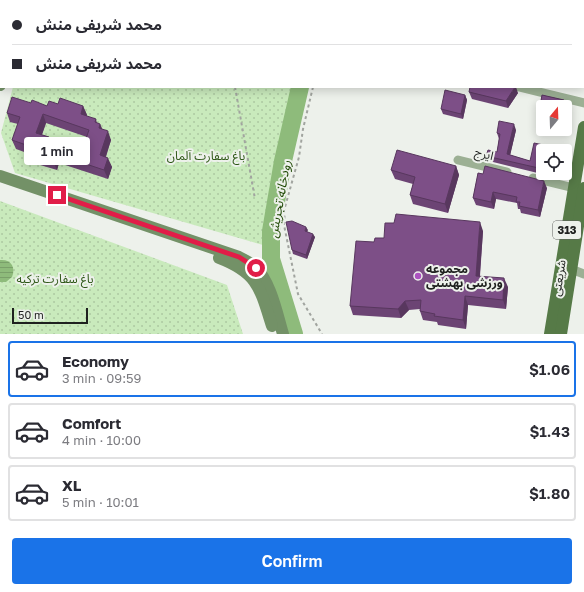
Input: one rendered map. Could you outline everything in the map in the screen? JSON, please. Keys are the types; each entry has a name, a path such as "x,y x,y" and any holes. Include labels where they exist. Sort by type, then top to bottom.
{"main road":[{"name":"شریعتی","path":"561,334 571,269 584,127"},
{"name":"شریعتی","path":"550,334 579,188"}],"street":[{"path":"523,88 584,103"},
{"name":"ایرج","path":"458,160 579,188"},
{"path":"0,176 128,218 239,257 248,262 263,276 272,296 283,334"},
{"path":"0,183 126,225 233,264 251,276 257,284 262,293 275,334"},
{"path":"571,269 584,274"}],"path":[{"path":"235,88 255,199"},
{"path":"313,88 303,129 299,158 285,207 284,225 298,294 322,334"}],"green space":[{"name":"باغ سفارت آلمان","path":"13,88 293,88 286,130 270,184 263,245 15,173 1,133"},
{"name":"باغ سفارت ترکیه","path":"0,201 227,285 243,334 0,334"}],"shaded area":[{"path":"0,260 10,262 13,267 12,277 6,282 0,282"}],"building":[{"path":"470,88 514,88 506,101 469,92"},
{"path":"445,90 465,95 461,114 441,109"},
{"path":"542,95 564,100 541,100"},
{"path":"12,97 31,103 32,100 47,106 49,101 58,104 60,98 83,106 81,114 96,119 95,122 100,124 99,128 108,131 100,155 108,158 104,170 56,154 53,161 27,153 29,146 12,140 20,117 7,113","holes":["43,114 89,130 82,150 48,139 49,137 36,133"]},
{"path":"499,121 514,124 507,154 530,161 534,143 539,144 536,144 536,167 486,156 488,150 497,152 500,134 497,133"},
{"path":"397,150 456,166 445,204 410,195 415,177 391,170"},
{"path":"485,166 544,181 538,210 519,206 520,202 516,202 517,197 493,192 491,202 473,198 478,173 483,174"},
{"name":"مجموعه ورزشی بهشتی","path":"396,214 480,222 476,276 504,278 503,300 465,296 463,320 434,316 435,314 420,311 421,300 405,301 398,309 350,306 356,241 374,242 375,238 384,238 385,223 394,223"},
{"path":"292,221 306,227 305,231 313,234 306,255 292,250 286,222"}],"waterway":[{"name":"رودخانه تجریش","path":"294,334 271,259 271,231 283,161 300,88"}],"place":[{"name":"مجموعه ورزشی بهشتی","path":"418,276"}],"route":[{"path":"57,195 239,257 256,268"}]}
